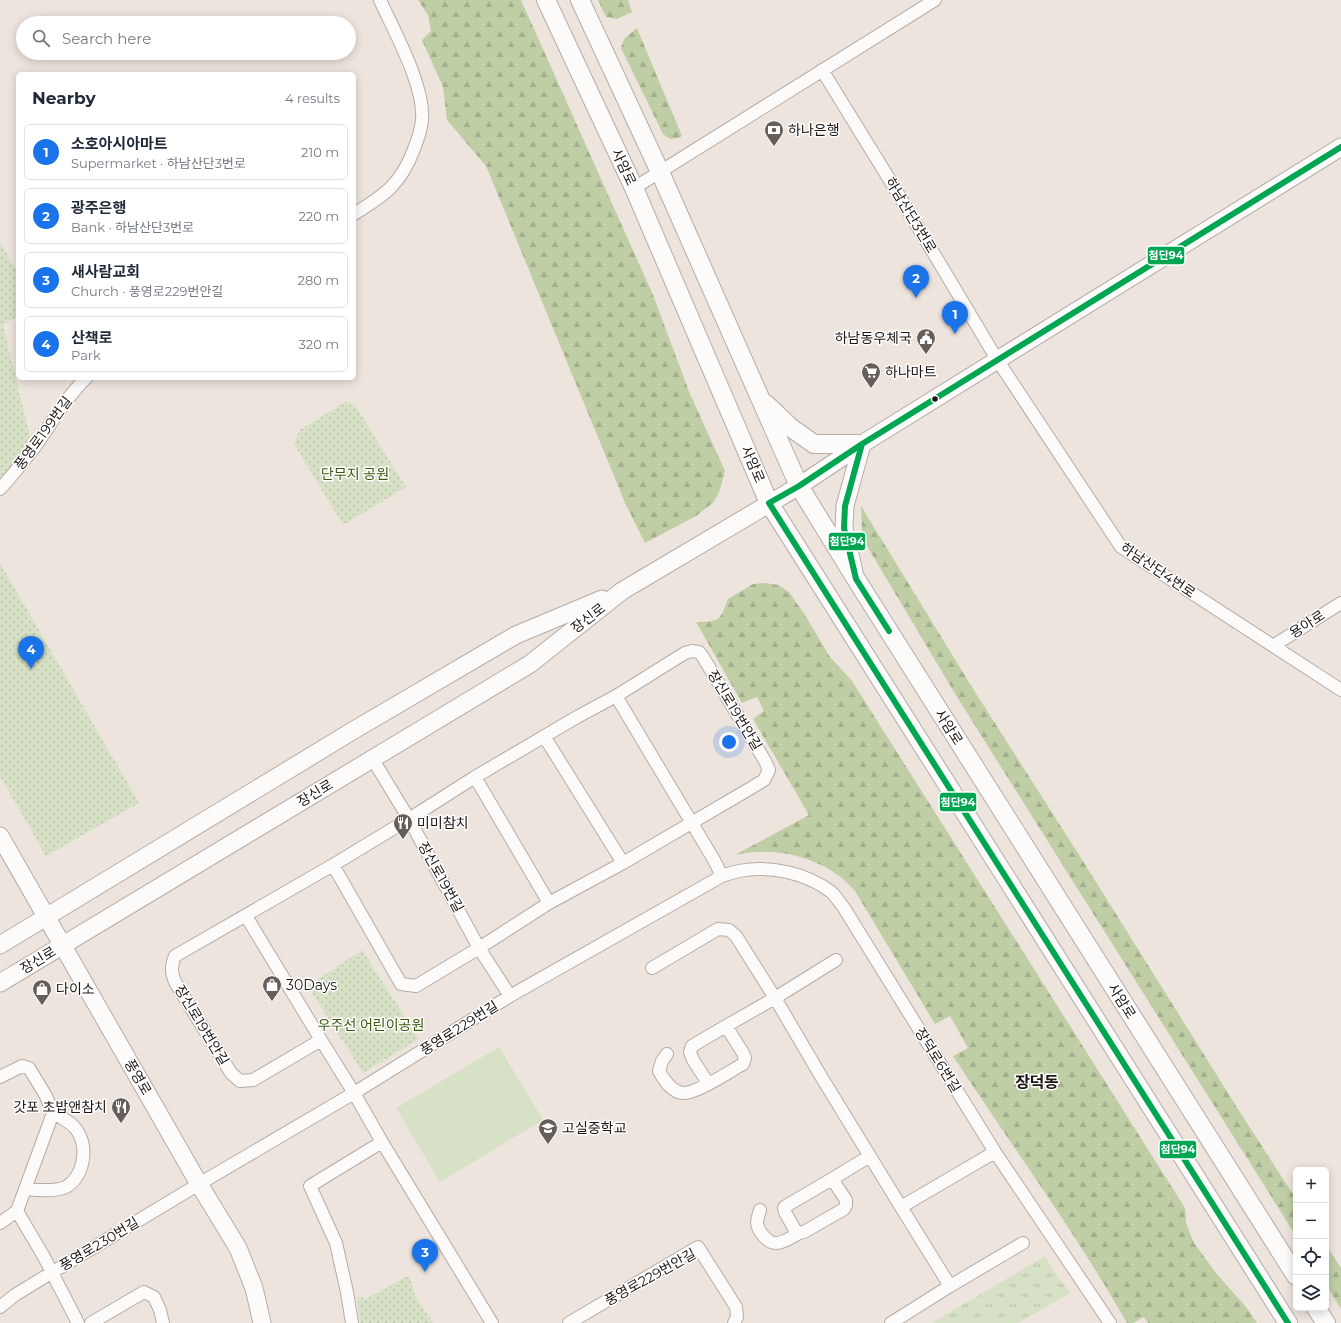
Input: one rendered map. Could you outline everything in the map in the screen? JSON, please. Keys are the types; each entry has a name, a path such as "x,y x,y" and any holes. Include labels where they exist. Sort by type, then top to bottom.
{"main road":[{"name":"사암로","path":"546,0 634,188 769,503 1288,1323"},
{"name":"사암로","path":"580,0 660,172 799,486 856,579 1295,1275"},
{"path":"799,486 862,444 1341,147"},
{"path":"760,397 790,427 814,444 862,444"},
{"path":"856,579 844,528 845,506 862,444"},
{"name":"장신로","path":"0,983 530,664 622,591 799,486"},
{"name":"장신로","path":"0,945 354,730 516,635 622,591"},
{"name":"풍영로","path":"0,836 199,1184 238,1248 254,1288 262,1323"},
{"path":"1318,1311 1326,1323"}],"street":[{"path":"356,213 380,198 401,177 418,137 422,119 417,87 410,67 380,0"},
{"path":"634,188 935,0"},
{"name":"하남산단3번로","path":"822,70 895,188 998,361"},
{"name":"하남산단4번로","path":"998,361 1121,547 1341,690"},
{"name":"풍영로199번길","path":"0,489 29,454 55,415 84,380"},
{"name":"용아로","path":"1273,646 1341,603"},
{"name":"장신로19번안길","path":"320,1040 253,1080 240,1081 231,1073 175,982 171,964 175,956 334,865 475,777 692,651 699,652 703,657 769,770 764,780 623,863 549,903 416,986 401,984 334,865"},
{"path":"616,696 692,822 722,876"},
{"path":"544,736 623,863"},
{"name":"장신로19번길","path":"372,758 409,819 479,948 510,996"},
{"path":"475,777 549,903"},
{"name":"장덕로6번길","path":"722,876 739,871 759,869 787,872 809,880 831,892 844,908 996,1152 1110,1323"},
{"name":"풍영로229번길","path":"199,1184 354,1093 510,996 722,876"},
{"path":"246,916 492,1323"},
{"path":"652,968 718,929 729,930 736,936 950,1286"},
{"path":"708,1083 693,1060 690,1052 692,1046 775,998 836,960"},
{"path":"667,1054 662,1061 659,1070 664,1079 672,1089 683,1093 694,1091 743,1064 745,1058 743,1053 726,1026"},
{"path":"0,1078 22,1066 29,1068 46,1096 53,1113 68,1122 78,1131 84,1150 81,1167 76,1178 65,1187 40,1191 26,1189"},
{"path":"0,1223 17,1211 53,1113"},
{"path":"352,1323 336,1243 310,1186 382,1142"},
{"path":"901,1207 996,1152"},
{"path":"799,1233 795,1230 784,1212 784,1208 870,1156"},
{"path":"760,1210 757,1225 763,1235 769,1241 774,1243 784,1242 844,1209 846,1200 832,1179"},
{"name":"풍영로230번길","path":"0,1307 51,1273 199,1184"},
{"path":"17,1211 78,1323"},
{"path":"891,1323 1023,1243"},
{"name":"풍영로229번안길","path":"569,1323 698,1247 736,1307 736,1317 734,1323"},
{"path":"91,1323 144,1292 154,1297 160,1310 163,1323"}],"green space":[{"path":"418,0 521,0 653,295 690,394 725,471 720,490 714,502 696,516 645,543 626,505 486,166 447,120 443,87 422,40 431,31 428,15"},
{"path":"598,0 628,0 632,12 617,19 606,17"},
{"path":"637,28 682,136 679,138 670,139 663,134 621,48 624,39"},
{"path":"0,242 16,270 16,317 3,325 30,437 0,484"},
{"name":"단무지 공원","path":"345,402 355,405 406,487 343,525 294,444 300,430"},
{"path":"861,506 970,684 1293,1194 1293,1231 957,697 864,541 862,533"},
{"path":"0,563 139,803 46,856 0,776"},
{"path":"765,583 779,585 789,592 805,615 830,657 852,681 1185,1208 1186,1223 1194,1243 1216,1273 1246,1307 1257,1323 1148,1323 1144,1317 1133,1323 1127,1323 1107,1288 1064,1221 953,1056 968,1048 950,1016 935,1024 855,891 844,880 830,870 816,862 800,857 784,853 768,852 751,852 735,855 809,815 753,719 764,711 757,697 742,703 696,622 710,622 718,619 723,612 728,599 753,584"},
{"name":"우주선 어린이공원","path":"362,950 419,1039 363,1073 308,986"},
{"path":"499,1047 543,1120 440,1182 396,1108"},
{"path":"1329,1250 1341,1268 1341,1309 1329,1290"},
{"path":"1045,1256 1055,1273 1070,1293 1018,1323 932,1323"},
{"path":"408,1276 416,1297 433,1323 360,1323 357,1296 366,1299"}],"transit line":[{"name":"첨단94","path":"1288,1323 769,503 799,486 862,444 1341,147"},
{"name":"첨단94","path":"862,444 845,506 844,528 856,579 889,631"}],"place":[{"name":"하나은행","path":"774,147"},
{"name":"광주은행","path":"916,298"},
{"name":"소호아시아마트","path":"955,334"},
{"name":"하남동우체국","path":"926,355"},
{"name":"하나마트","path":"871,389"},
{"name":"산책로","path":"31,669"},
{"name":"미미참치","path":"403,840"},
{"name":"30Days","path":"272,1002"},
{"name":"다이소","path":"42,1006"},
{"name":"갓포 초밥앤참치","path":"121,1124"},
{"name":"고실중학교","path":"548,1145"},
{"name":"새사람교회","path":"425,1272"}],"district":[{"name":"장덕동","path":"1037,1082"}]}
